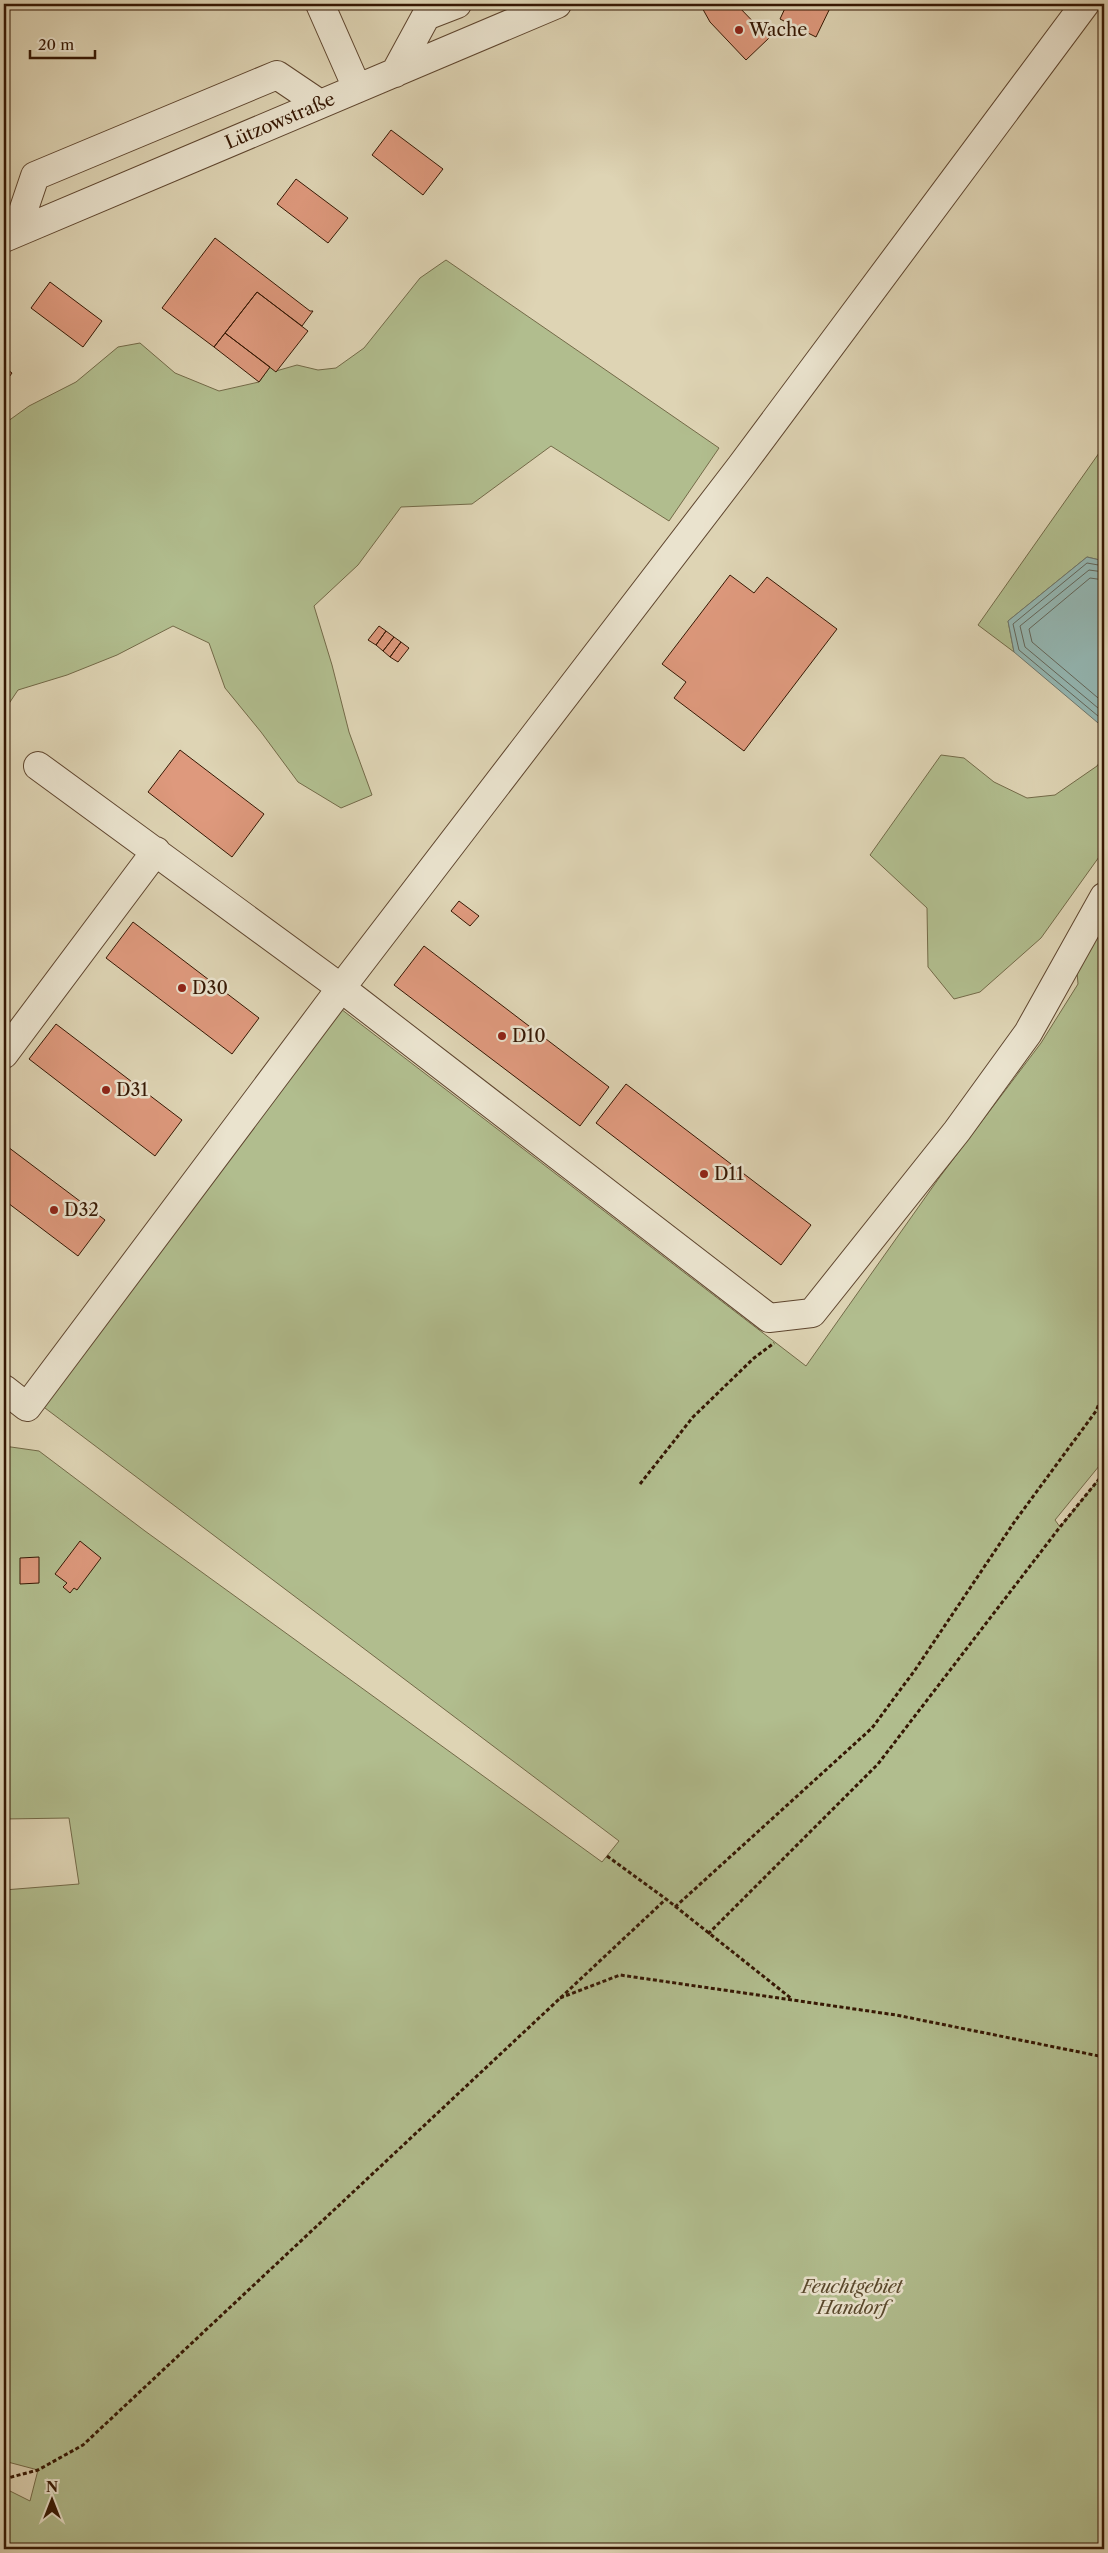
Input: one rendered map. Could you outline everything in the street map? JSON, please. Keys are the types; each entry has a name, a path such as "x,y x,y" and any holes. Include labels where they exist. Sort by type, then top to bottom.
{"street":[{"path":"394,72 426,16 457,4"},
{"name":"Lützowstraße","path":"10,235 557,4"},
{"path":"4,1389 27,1407 341,988 741,466 1085,4"},
{"path":"325,13 357,88"},
{"path":"10,235 35,176 277,76 320,104"},
{"path":"38,766 341,988 769,1318 812,1313 957,1131 1028,1033 1104,897"},
{"path":"4,1054 156,851"}],"path":[{"path":"640,1484 693,1417 754,1358 776,1341"},
{"path":"675,1907 872,1728 915,1670 1015,1522 1096,1411 1104,1392"},
{"path":"708,1934 878,1764 1060,1527 1104,1473"},
{"path":"607,1856 792,1999"},
{"path":"4,2479 38,2470 83,2445 557,1999 666,1900"},
{"path":"557,1999 620,1975 896,2014 1104,2058"}],"green space":[{"path":"446,260 719,448 669,521 551,446 472,504 401,507 358,565 314,606 332,665 349,732 372,795 341,808 298,782 225,688 209,643 173,626 117,655 67,675 18,690 4,711 4,424 29,406 76,382 118,347 140,343 175,373 219,391 259,382 270,367 276,371 297,365 318,370 336,368 364,348 420,278"},
{"path":"1104,446 1104,561 1087,557 1008,621 1014,652 978,625"},
{"path":"941,755 964,758 994,782 1027,798 1055,795 1097,766 1104,756 1104,850 1041,938 980,992 954,999 928,967 927,908 870,855"},
{"name":"Feuchtgebiet Handorf","path":"1104,897 1104,1460 1055,1520 1060,1527 1104,1473 1104,2549 4,2549 4,2488 30,2501 38,2470 4,2461 4,1890 79,1884 69,1818 4,1819 4,1446 39,1451 145,1531 602,1862 619,1841 41,1405 341,1009 806,1366 939,1178 1041,1043 1078,984 1075,947"}],"water":[{"path":"1087,557 1104,561 1104,728 1014,652 1008,621"}],"building":[{"name":"Wache","path":"700,4 736,4 769,38 746,60 710,22"},
{"path":"787,4 832,4 816,37 780,19"},
{"path":"391,130 443,169 423,195 372,155"},
{"path":"296,179 348,218 328,243 277,204"},
{"path":"215,238 310,311 313,311 302,326 257,292 214,347 162,308"},
{"path":"50,282 102,321 83,347 31,308"},
{"path":"257,292 308,331 276,372 225,333"},
{"path":"225,333 270,367 259,382 214,347"},
{"path":"4,367 12,373 4,384"},
{"path":"730,575 754,593 767,577 837,629 744,751 674,698 686,682 662,664"},
{"path":"379,626 386,631 376,645 368,640"},
{"path":"386,631 394,637 383,651 376,645"},
{"path":"394,637 401,642 390,657 383,651"},
{"path":"401,642 409,648 398,662 390,657"},
{"path":"180,750 264,814 232,857 148,792"},
{"path":"459,901 479,916 470,926 451,911"},
{"name":"D30","path":"133,922 259,1018 232,1054 106,958"},
{"name":"D10","path":"424,946 609,1087 580,1126 394,985"},
{"name":"D31","path":"56,1024 182,1120 155,1156 29,1059"},
{"name":"D11","path":"626,1084 811,1225 781,1265 596,1123"},
{"name":"D32","path":"4,1144 105,1220 78,1256 4,1200"},
{"path":"80,1541 101,1558 77,1590 74,1588 70,1593 63,1587 67,1583 55,1574"},
{"path":"39,1557 39,1583 20,1584 20,1558"}],"place":[{"name":"Wache","path":"739,30"},
{"name":"D30","path":"182,988"},
{"name":"D10","path":"502,1036"},
{"name":"D31","path":"106,1090"},
{"name":"D11","path":"704,1174"},
{"name":"D32","path":"54,1210"}]}
